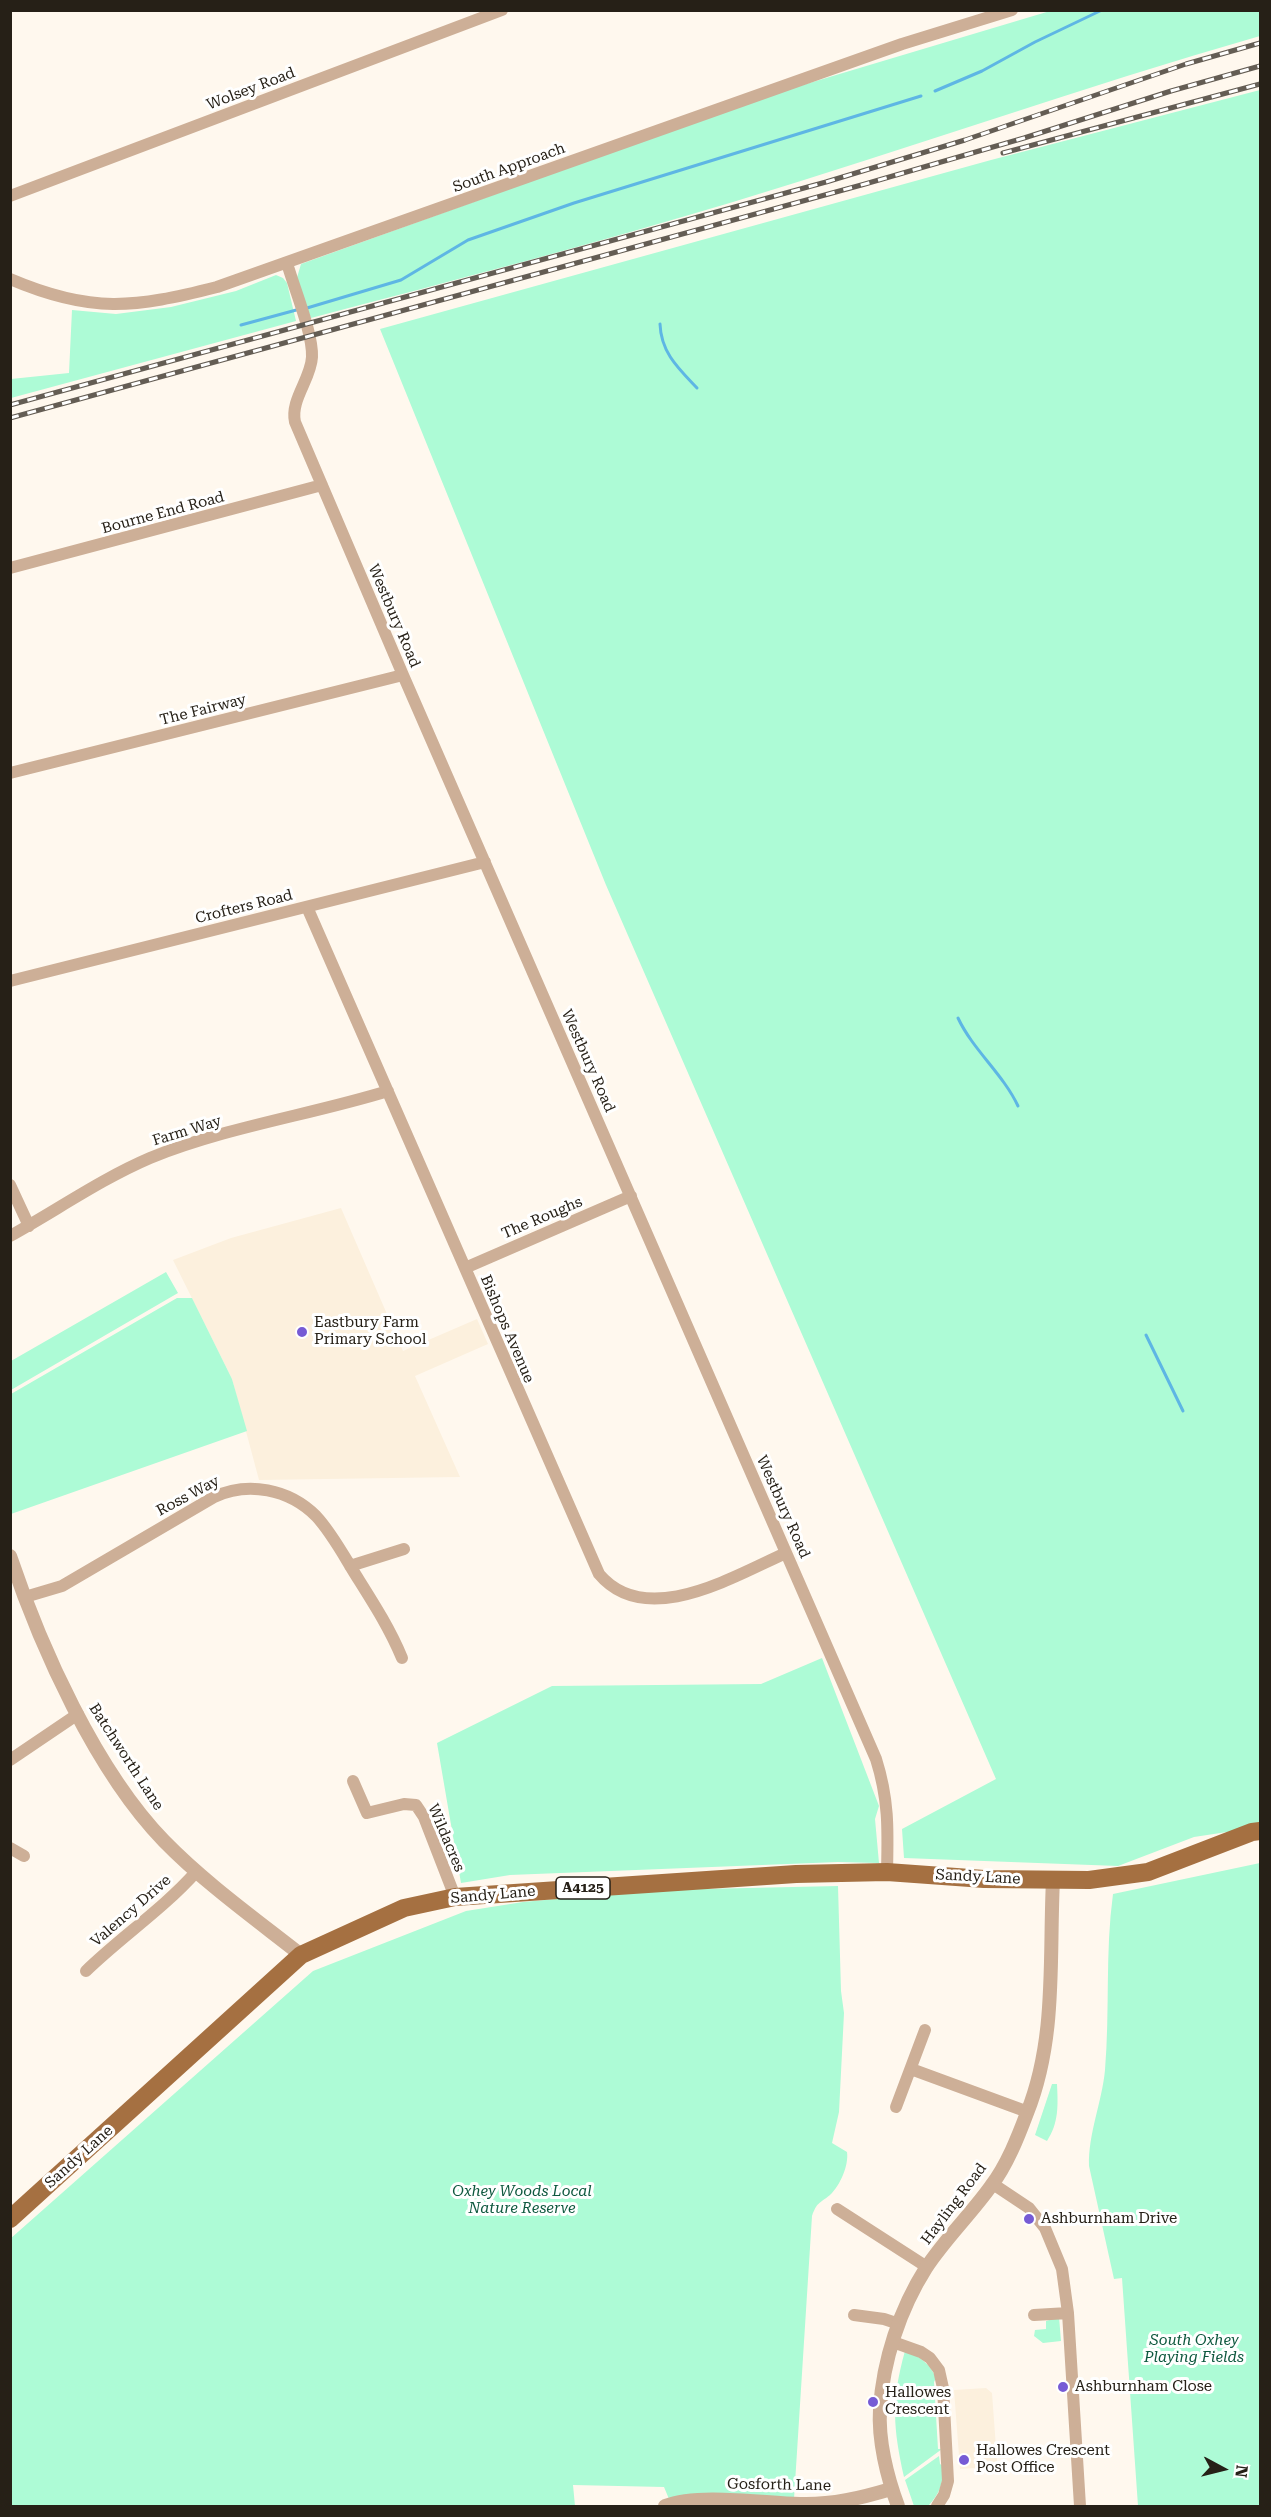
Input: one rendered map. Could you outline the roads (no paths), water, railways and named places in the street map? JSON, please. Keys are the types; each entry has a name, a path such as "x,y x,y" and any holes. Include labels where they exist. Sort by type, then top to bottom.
{"main road":[{"name":"Sandy Lane","path":"10,2219 301,1955 404,1908 454,1897 796,1874 887,1872 984,1879 1089,1880 1148,1872 1252,1832 1260,1831"}],"street":[{"name":"Wolsey Road","path":"10,196 502,10"},
{"name":"South Approach","path":"10,279 41,292 80,303 130,305 168,299 217,287 903,44 1012,10"},
{"name":"Westbury Road","path":"287,263 312,349 311,371 296,404 294,417 403,675 876,1759 885,1786 888,1821 887,1872"},
{"name":"Bourne End Road","path":"10,568 322,485"},
{"name":"The Fairway","path":"10,773 403,675"},
{"name":"Crofters Road","path":"10,981 485,862"},
{"name":"Bishops Avenue","path":"307,907 593,1565 611,1587 626,1594 668,1599 681,1597 786,1553"},
{"name":"Farm Way","path":"10,1236 126,1170 152,1158 212,1138 388,1090"},
{"path":"10,1185 28,1226"},
{"name":"The Roughs","path":"465,1268 631,1196"},
{"name":"Ross Way","path":"26,1597 62,1586 224,1492 245,1488 271,1490 310,1511 318,1518 382,1617 402,1658"},
{"path":"350,1566 404,1549"},
{"name":"Batchworth Lane","path":"12,1564 53,1664 78,1714 112,1772 146,1820 196,1872 301,1955"},
{"path":"10,1760 78,1714"},
{"name":"Wildacres","path":"353,1781 367,1813 404,1804 416,1805 425,1821 454,1897"},
{"path":"10,1848 24,1856"},
{"name":"Valency Drive","path":"86,1971 107,1950 122,1941 177,1892 196,1872"},
{"name":"Hayling Road","path":"898,2506 891,2489 880,2410 893,2342 899,2324 927,2267 993,2184 1028,2112 1039,2078 1049,2016 1053,1880"},
{"path":"896,2107 925,2031"},
{"path":"911,2069 1028,2112"},
{"path":"993,2184 1029,2208 1045,2228 1062,2269 1068,2313 1080,2506"},
{"path":"837,2209 927,2267"},
{"path":"1034,2315 1068,2313"},
{"path":"854,2315 884,2319 899,2324"},
{"path":"893,2342 930,2358 941,2376 948,2481 944,2495 937,2506"},
{"name":"Gosforth Lane","path":"665,2506 679,2502 718,2500 831,2504 891,2489"}],"waterway":[{"path":"935,91 982,71 1035,42 1102,10"},
{"path":"307,308 401,280 468,240 574,203 921,96"},
{"path":"241,325 300,309"},
{"path":"660,324 667,352 697,388"},
{"path":"958,1018 964,1030 1012,1094 1018,1106"},
{"path":"1146,1335 1183,1411"}],"railway":[{"path":"10,405 826,182 965,140 1186,64 1260,43"},
{"path":"10,418 865,184 1260,66"},
{"path":"1003,153 1260,84"}],"place":[{"name":"Eastbury Farm Primary School","path":"302,1332"},
{"name":"Ashburnham Drive","path":"1029,2219"},
{"name":"Ashburnham Close","path":"1063,2387"},
{"name":"Hallowes Crescent","path":"873,2402"},
{"name":"Hallowes Crescent Post Office","path":"964,2460"}],"park label":[{"name":"Oxhey Woods Local Nature Reserve","path":"522,2200"},
{"name":"South Oxhey Playing Fields","path":"1194,2350"}]}
